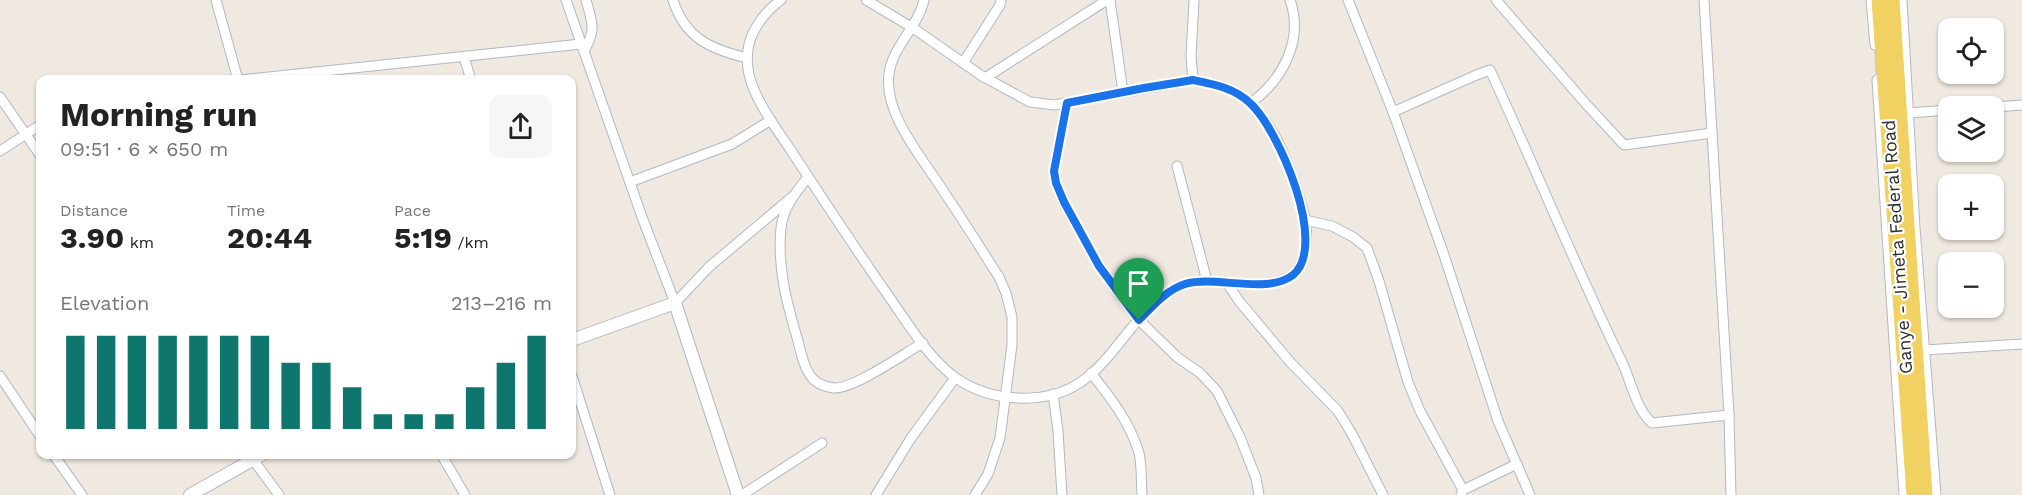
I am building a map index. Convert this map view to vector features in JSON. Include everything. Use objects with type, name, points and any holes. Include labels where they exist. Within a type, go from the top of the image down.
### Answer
[{"type":"main road","name":"Ganye - Jimeta Federal Road","points":[[1879,0],[1914,495]]},
{"type":"main road","name":"Ganye - Jimeta Federal Road","points":[[1892,0],[1925,495]]},
{"type":"street","points":[[216,0],[238,75]]},
{"type":"street","points":[[566,0],[675,303],[740,495],[822,443]]},
{"type":"street","points":[[288,75],[464,57],[583,48],[592,36],[593,25],[586,0]]},
{"type":"street","points":[[673,0],[677,15],[685,28],[700,40],[719,51],[747,58]]},
{"type":"street","points":[[781,0],[766,4],[747,45],[751,84],[771,120],[871,270],[939,364],[955,378],[978,390],[1006,397],[1053,394],[1081,382],[1162,297],[1183,284],[1207,281],[1258,284],[1279,281],[1294,274],[1303,257],[1305,220],[1277,138],[1266,120],[1251,103],[1235,92],[1214,84],[1193,80],[1054,105],[1030,102],[985,78],[913,27],[866,0]]},
{"type":"street","points":[[924,0],[921,13],[892,61],[888,82],[891,103],[911,141],[999,277],[1012,317],[1012,345],[1000,438],[995,459],[975,495]]},
{"type":"street","points":[[963,63],[1001,0]]},
{"type":"street","points":[[985,78],[1108,0],[1123,92]]},
{"type":"street","points":[[1193,80],[1191,56],[1194,0]]},
{"type":"street","points":[[1251,103],[1266,92],[1283,70],[1295,31],[1295,15],[1290,0]]},
{"type":"street","points":[[1348,0],[1394,112],[1498,421],[1530,495]]},
{"type":"street","points":[[1496,0],[1624,145],[1712,133]]},
{"type":"street","points":[[1704,0],[1729,415],[1731,495]]},
{"type":"street","points":[[1871,0],[1904,495]]},
{"type":"street","points":[[1902,0],[1915,228],[1936,495]]},
{"type":"street","points":[[464,57],[469,75]]},
{"type":"street","points":[[1394,112],[1490,70],[1536,168],[1594,306],[1629,377],[1645,417],[1652,423],[1729,415]]},
{"type":"street","points":[[0,97],[36,149]]},
{"type":"street","points":[[1067,103],[1054,171],[1064,202],[1099,266],[1139,320],[1177,357],[1200,373],[1217,391],[1240,437],[1256,478],[1259,495]]},
{"type":"street","points":[[2004,106],[2022,105]]},
{"type":"street","points":[[1909,113],[1938,111]]},
{"type":"street","points":[[630,182],[732,144],[771,120]]},
{"type":"street","points":[[0,151],[36,128]]},
{"type":"street","points":[[1178,166],[1207,281]]},
{"type":"street","points":[[576,339],[675,303],[709,267],[792,197],[808,177]]},
{"type":"street","points":[[792,197],[781,226],[780,260],[785,298],[805,365],[813,379],[824,386],[835,388],[851,384],[923,343]]},
{"type":"street","points":[[1305,220],[1332,226],[1353,237],[1367,248],[1379,281],[1408,382],[1420,411],[1462,493],[1516,464]]},
{"type":"street","points":[[1227,283],[1291,363],[1338,411],[1383,495]]},
{"type":"street","points":[[1926,350],[2022,344]]},
{"type":"street","points":[[1091,372],[1129,427],[1139,455],[1142,495]]},
{"type":"street","points":[[0,376],[36,430]]},
{"type":"street","points":[[876,495],[911,438],[955,378]]},
{"type":"street","points":[[576,389],[610,495]]},
{"type":"street","points":[[1053,394],[1059,431],[1062,495]]},
{"type":"street","points":[[57,459],[82,495]]},
{"type":"street","points":[[190,495],[250,459]]},
{"type":"street","points":[[257,459],[279,495]]},
{"type":"street","points":[[444,459],[465,495]]},
{"type":"route","points":[[1193,80],[1214,84],[1235,92],[1251,103],[1266,120],[1277,138],[1305,220],[1303,257],[1294,274],[1279,281],[1258,284],[1198,281],[1183,284],[1162,297],[1139,320],[1099,266],[1056,183],[1054,171],[1067,103],[1172,82],[1193,80]]}]
